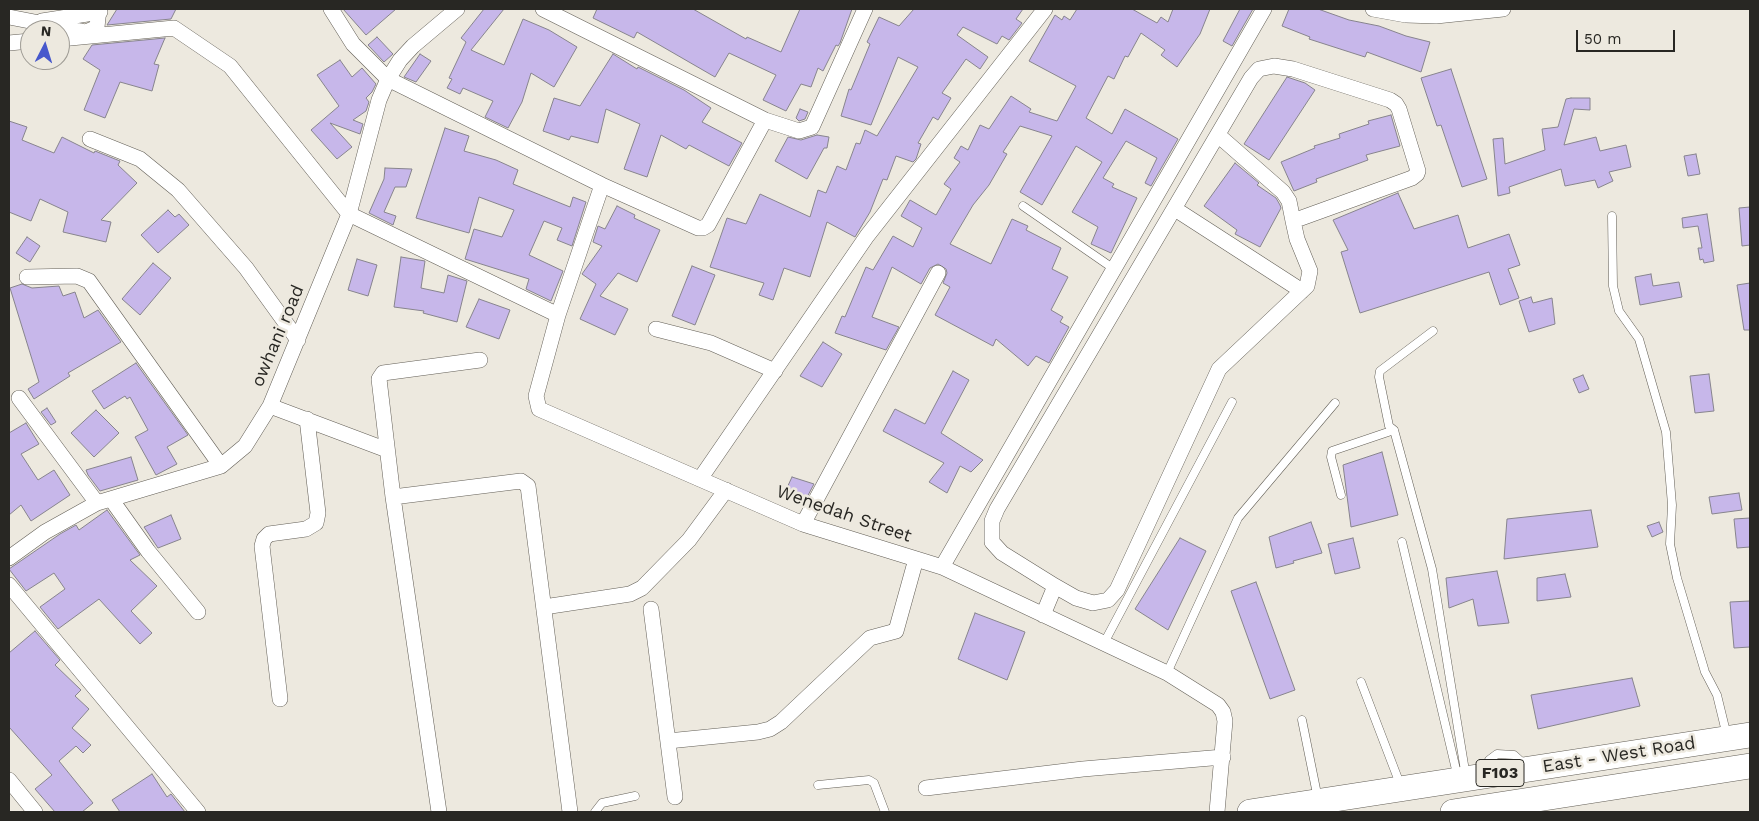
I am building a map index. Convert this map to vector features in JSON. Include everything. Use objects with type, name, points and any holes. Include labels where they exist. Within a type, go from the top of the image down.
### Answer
[{"type":"main road","name":"East - West Road","points":[[1250,812],[1646,752],[1739,736]]},
{"type":"main road","points":[[1646,752],[1651,782]]},
{"type":"main road","name":"East - West Road","points":[[1453,812],[1750,766]]},
{"type":"street","points":[[331,9],[353,44],[388,79],[602,185],[698,228],[704,228],[708,225],[764,120]]},
{"type":"street","name":"owhani road","points":[[9,558],[45,532],[104,501],[221,466],[245,446],[270,406],[349,214],[378,100],[388,79],[400,60],[413,46],[457,9]]},
{"type":"street","points":[[543,9],[764,120],[799,131],[812,127],[865,9]]},
{"type":"street","points":[[700,479],[867,236],[1045,9]]},
{"type":"street","points":[[942,567],[1264,9]]},
{"type":"street","points":[[1373,9],[1406,16],[1428,16],[1503,9]]},
{"type":"street","points":[[9,17],[86,32],[97,27],[99,11],[9,26]]},
{"type":"street","points":[[70,38],[174,28],[198,42],[230,66],[349,214],[558,315]]},
{"type":"street","points":[[1218,135],[1283,192],[1289,201],[1293,221],[1297,239],[1310,271],[1310,278],[1302,291],[1219,369],[1117,590],[1108,600],[1093,603],[1076,598],[1002,553],[992,542],[992,521],[1002,501],[1175,209],[1218,135],[1255,73],[1259,69],[1274,66],[1294,69],[1390,100],[1396,104],[1418,171],[1415,177],[1293,221]]},
{"type":"street","points":[[90,139],[140,159],[178,190],[246,268],[298,340]]},
{"type":"street","name":"Wenedah Street","points":[[602,185],[558,315],[536,396],[539,409],[803,524],[942,567],[1167,673],[1218,705],[1223,712],[1225,721],[1223,757],[1217,812]]},
{"type":"street","points":[[1175,209],[1302,291]]},
{"type":"street","points":[[803,524],[938,272]]},
{"type":"street","points":[[27,276],[77,276],[89,281],[221,466]]},
{"type":"street","points":[[656,329],[711,343],[775,371]]},
{"type":"street","points":[[439,812],[393,498],[379,379],[383,373],[480,360]]},
{"type":"street","points":[[19,398],[198,612]]},
{"type":"street","points":[[270,406],[387,450]]},
{"type":"street","points":[[280,699],[262,546],[264,538],[269,534],[306,529],[316,524],[318,513],[306,419]]},
{"type":"street","points":[[393,498],[522,480],[526,482],[570,812]]},
{"type":"street","points":[[544,607],[630,594],[642,588],[690,540],[726,490]]},
{"type":"street","points":[[668,741],[758,732],[770,729],[780,722],[870,638],[896,631],[916,559]]},
{"type":"street","points":[[9,584],[198,812]]},
{"type":"street","points":[[1043,615],[1055,586]]},
{"type":"street","points":[[651,609],[675,797]]},
{"type":"street","points":[[926,788],[1083,769],[1223,757]]},
{"type":"street","points":[[9,780],[35,812]]},
{"type":"lane","points":[[1022,206],[1114,269]]},
{"type":"lane","points":[[1612,216],[1613,286],[1618,311],[1639,339],[1666,432],[1672,505],[1670,544],[1677,578],[1705,672],[1739,736]]},
{"type":"lane","points":[[1433,331],[1380,371],[1379,377],[1389,426],[1394,430],[1432,569],[1469,778]]},
{"type":"lane","points":[[1104,643],[1232,402]]},
{"type":"lane","points":[[1167,673],[1238,518],[1335,403]]},
{"type":"lane","points":[[1341,495],[1331,457],[1332,452],[1394,430]]},
{"type":"lane","points":[[1402,542],[1469,778]]},
{"type":"lane","points":[[1361,682],[1402,788]]},
{"type":"lane","points":[[1302,720],[1319,801]]},
{"type":"lane","points":[[818,785],[869,780],[874,783],[886,812]]},
{"type":"lane","points":[[595,812],[602,803],[635,796]]},
{"type":"building","points":[[117,9],[176,9],[171,19],[107,25]]},
{"type":"building","points":[[343,9],[396,9],[366,35]]},
{"type":"building","points":[[484,9],[504,9],[471,50],[504,65],[523,19],[549,30],[577,47],[554,87],[531,73],[522,102],[508,128],[485,117],[493,101],[463,88],[460,94],[447,88],[452,79],[449,78],[466,42],[461,38]]},
{"type":"building","points":[[597,9],[693,9],[746,39],[747,37],[781,52],[800,9],[852,9],[840,43],[838,46],[836,45],[823,71],[818,68],[811,87],[801,84],[786,111],[763,100],[776,75],[729,53],[715,77],[637,32],[634,38],[593,18]]},
{"type":"building","points":[[914,9],[1023,9],[1016,19],[1022,23],[1009,40],[1002,36],[997,44],[963,27],[957,35],[988,57],[980,69],[966,59],[942,93],[951,98],[938,120],[933,117],[918,143],[921,144],[916,159],[913,162],[896,156],[887,180],[883,179],[870,212],[855,237],[827,222],[810,277],[784,268],[773,300],[759,295],[764,283],[710,267],[727,218],[746,224],[760,194],[810,217],[818,190],[826,193],[837,166],[846,170],[856,143],[860,144],[865,130],[877,136],[918,67],[898,57],[871,125],[841,116],[849,89],[851,90],[870,44],[867,42],[879,17],[899,26]]},
{"type":"building","points":[[1077,9],[1132,9],[1157,23],[1161,17],[1168,22],[1173,9],[1210,9],[1200,34],[1177,67],[1161,55],[1165,50],[1141,33],[1128,57],[1125,56],[1114,79],[1108,76],[1086,118],[1112,134],[1125,109],[1178,139],[1151,186],[1145,183],[1157,158],[1126,141],[1103,178],[1114,184],[1112,187],[1137,198],[1111,253],[1091,244],[1098,227],[1072,212],[1102,162],[1076,146],[1042,205],[1020,192],[1052,136],[1020,126],[1003,152],[1007,154],[989,185],[973,205],[950,244],[991,264],[1012,219],[1028,226],[1026,230],[1061,248],[1052,269],[1068,277],[1051,310],[1063,317],[1060,322],[1069,327],[1049,363],[1036,356],[1028,366],[996,339],[993,346],[935,315],[950,287],[943,283],[947,273],[946,269],[938,264],[930,268],[921,284],[892,267],[872,317],[899,327],[886,350],[835,333],[842,316],[845,317],[866,267],[873,270],[893,236],[913,247],[922,228],[901,216],[910,200],[936,215],[951,189],[944,184],[960,162],[954,158],[961,146],[968,150],[980,125],[989,129],[1011,96],[1031,109],[1029,112],[1057,121],[1076,86],[1029,61],[1055,15],[1062,20],[1064,16],[1070,20]]},
{"type":"building","points":[[1240,9],[1253,9],[1232,46],[1223,41]]},
{"type":"building","points":[[1289,9],[1318,9],[1349,20],[1379,26],[1430,42],[1421,72],[1367,52],[1365,57],[1309,39],[1310,37],[1282,26]]},
{"type":"building","points":[[377,37],[393,54],[384,62],[368,45]]},
{"type":"building","points":[[165,38],[154,64],[159,65],[152,91],[120,82],[105,118],[84,110],[100,70],[83,59],[92,45]]},
{"type":"building","points":[[420,54],[431,61],[416,82],[404,77]]},
{"type":"building","points":[[613,54],[637,69],[638,67],[684,90],[711,108],[702,122],[742,143],[729,166],[689,145],[686,149],[661,135],[647,177],[624,169],[640,124],[606,109],[598,143],[571,136],[569,140],[543,131],[554,98],[580,106]]},
{"type":"building","points":[[340,60],[352,77],[362,68],[376,84],[366,98],[369,102],[366,111],[353,120],[363,124],[360,134],[330,123],[352,147],[337,159],[311,130],[339,106],[317,75]]},
{"type":"building","points":[[1451,69],[1487,179],[1462,187],[1441,125],[1437,126],[1421,78]]},
{"type":"building","points":[[1287,77],[1305,83],[1315,90],[1269,160],[1244,144]]},
{"type":"building","points":[[1590,98],[1590,110],[1574,109],[1564,145],[1596,137],[1600,151],[1626,145],[1631,167],[1609,172],[1613,181],[1598,188],[1595,180],[1565,186],[1561,169],[1509,187],[1510,193],[1498,196],[1493,139],[1503,138],[1505,164],[1545,150],[1542,129],[1558,127],[1566,99]]},
{"type":"building","points":[[800,109],[808,112],[805,119],[799,121],[796,118]]},
{"type":"building","points":[[1391,115],[1400,146],[1366,155],[1368,160],[1316,179],[1317,182],[1294,191],[1281,162],[1315,148],[1314,146],[1340,138],[1339,134],[1369,124],[1368,121]]},
{"type":"building","points":[[9,121],[27,127],[22,140],[54,153],[62,137],[94,153],[95,151],[120,161],[118,165],[137,183],[101,220],[111,222],[106,242],[63,232],[68,212],[40,199],[31,221],[9,212]]},
{"type":"building","points":[[445,128],[469,136],[464,151],[496,160],[518,170],[513,184],[570,207],[573,197],[586,202],[572,246],[557,240],[562,228],[544,221],[529,255],[563,271],[551,301],[526,289],[529,279],[465,259],[474,229],[502,237],[514,210],[479,197],[469,233],[416,218]]},
{"type":"building","points":[[817,135],[829,137],[827,148],[824,148],[807,179],[775,161],[788,137],[801,140]]},
{"type":"building","points":[[1696,154],[1700,174],[1688,176],[1684,156]]},
{"type":"building","points":[[1235,163],[1259,183],[1257,185],[1276,198],[1281,208],[1260,247],[1235,234],[1237,230],[1204,206]]},
{"type":"building","points":[[385,168],[412,169],[406,187],[395,187],[384,212],[396,216],[393,225],[369,213],[384,179]]},
{"type":"building","points":[[1398,193],[1414,229],[1458,215],[1468,248],[1509,234],[1520,265],[1508,269],[1519,298],[1500,305],[1489,272],[1360,313],[1341,252],[1348,250],[1333,220]]},
{"type":"building","points":[[617,206],[635,215],[634,218],[660,230],[637,282],[618,273],[600,296],[628,309],[615,335],[580,319],[596,284],[582,274],[602,246],[593,242],[598,226],[605,229]]},
{"type":"building","points":[[1750,207],[1750,245],[1742,246],[1739,208]]},
{"type":"building","points":[[168,210],[175,217],[179,214],[189,225],[158,253],[141,235]]},
{"type":"building","points":[[1707,214],[1714,261],[1704,263],[1703,259],[1700,260],[1698,248],[1702,248],[1698,226],[1683,228],[1682,218]]},
{"type":"building","points":[[27,237],[40,246],[30,262],[16,253]]},
{"type":"building","points":[[401,257],[425,261],[421,288],[444,293],[448,275],[467,281],[457,322],[423,313],[424,311],[394,307]]},
{"type":"building","points":[[357,259],[377,265],[368,296],[348,290]]},
{"type":"building","points":[[153,263],[171,278],[140,315],[122,299]]},
{"type":"building","points":[[692,266],[715,275],[695,325],[672,316]]},
{"type":"building","points":[[1651,274],[1653,286],[1679,282],[1682,297],[1640,305],[1635,277]]},
{"type":"building","points":[[1750,283],[1750,330],[1744,330],[1737,285]]},
{"type":"building","points":[[22,284],[32,288],[59,286],[63,296],[75,292],[84,318],[98,310],[121,342],[68,373],[70,376],[34,399],[28,389],[39,382],[10,288]]},
{"type":"building","points":[[1531,297],[1533,303],[1552,298],[1555,324],[1529,332],[1519,301]]},
{"type":"building","points":[[479,299],[510,310],[499,339],[466,327]]},
{"type":"building","points":[[823,342],[842,354],[822,387],[800,376]]},
{"type":"building","points":[[136,363],[188,435],[167,447],[177,464],[156,475],[135,437],[148,430],[130,397],[127,399],[125,396],[104,409],[92,391]]},
{"type":"building","points":[[953,371],[969,380],[941,433],[983,460],[971,472],[960,466],[947,493],[929,482],[944,463],[883,431],[895,409],[925,424]]},
{"type":"building","points":[[1709,374],[1714,411],[1695,413],[1690,376]]},
{"type":"building","points":[[1583,375],[1589,389],[1579,393],[1573,379]]},
{"type":"building","points":[[47,408],[56,422],[51,425],[41,412]]},
{"type":"building","points":[[96,410],[119,433],[94,457],[71,433]]},
{"type":"building","points":[[26,423],[39,444],[21,454],[38,480],[54,470],[70,495],[31,521],[21,505],[9,515],[9,433]]},
{"type":"building","points":[[1382,452],[1398,515],[1351,527],[1343,465]]},
{"type":"building","points":[[131,457],[138,480],[100,491],[86,470]]},
{"type":"building","points":[[792,477],[814,484],[805,501],[786,490]]},
{"type":"building","points":[[1739,493],[1742,510],[1712,514],[1709,497]]},
{"type":"building","points":[[107,510],[140,555],[130,560],[157,586],[131,611],[152,633],[140,644],[99,599],[58,629],[40,607],[65,589],[54,573],[26,591],[9,569],[60,534],[76,525],[79,530]]},
{"type":"building","points":[[1591,510],[1598,547],[1504,559],[1507,519]]},
{"type":"building","points":[[171,515],[181,539],[158,548],[144,527]]},
{"type":"building","points":[[1750,518],[1750,547],[1737,548],[1734,519]]},
{"type":"building","points":[[1311,522],[1322,553],[1276,568],[1269,537]]},
{"type":"building","points":[[1659,522],[1663,532],[1652,537],[1647,526]]},
{"type":"building","points":[[1180,538],[1206,551],[1168,630],[1135,609]]},
{"type":"building","points":[[1353,538],[1360,568],[1335,574],[1328,544]]},
{"type":"building","points":[[1497,571],[1509,623],[1478,626],[1473,599],[1449,608],[1446,578]]},
{"type":"building","points":[[1565,574],[1571,597],[1537,601],[1537,578]]},
{"type":"building","points":[[1256,582],[1295,690],[1270,699],[1231,591]]},
{"type":"building","points":[[1750,601],[1750,647],[1734,648],[1730,602]]},
{"type":"building","points":[[975,613],[1025,632],[1007,680],[958,659]]},
{"type":"building","points":[[35,631],[60,660],[55,665],[81,690],[75,696],[89,709],[72,728],[91,745],[83,753],[76,746],[59,761],[93,803],[82,812],[55,812],[35,789],[52,775],[9,727],[9,653]]},
{"type":"building","points":[[1632,678],[1640,706],[1538,729],[1531,695]]},
{"type":"building","points":[[152,774],[167,797],[171,794],[185,812],[120,812],[112,800]]}]
